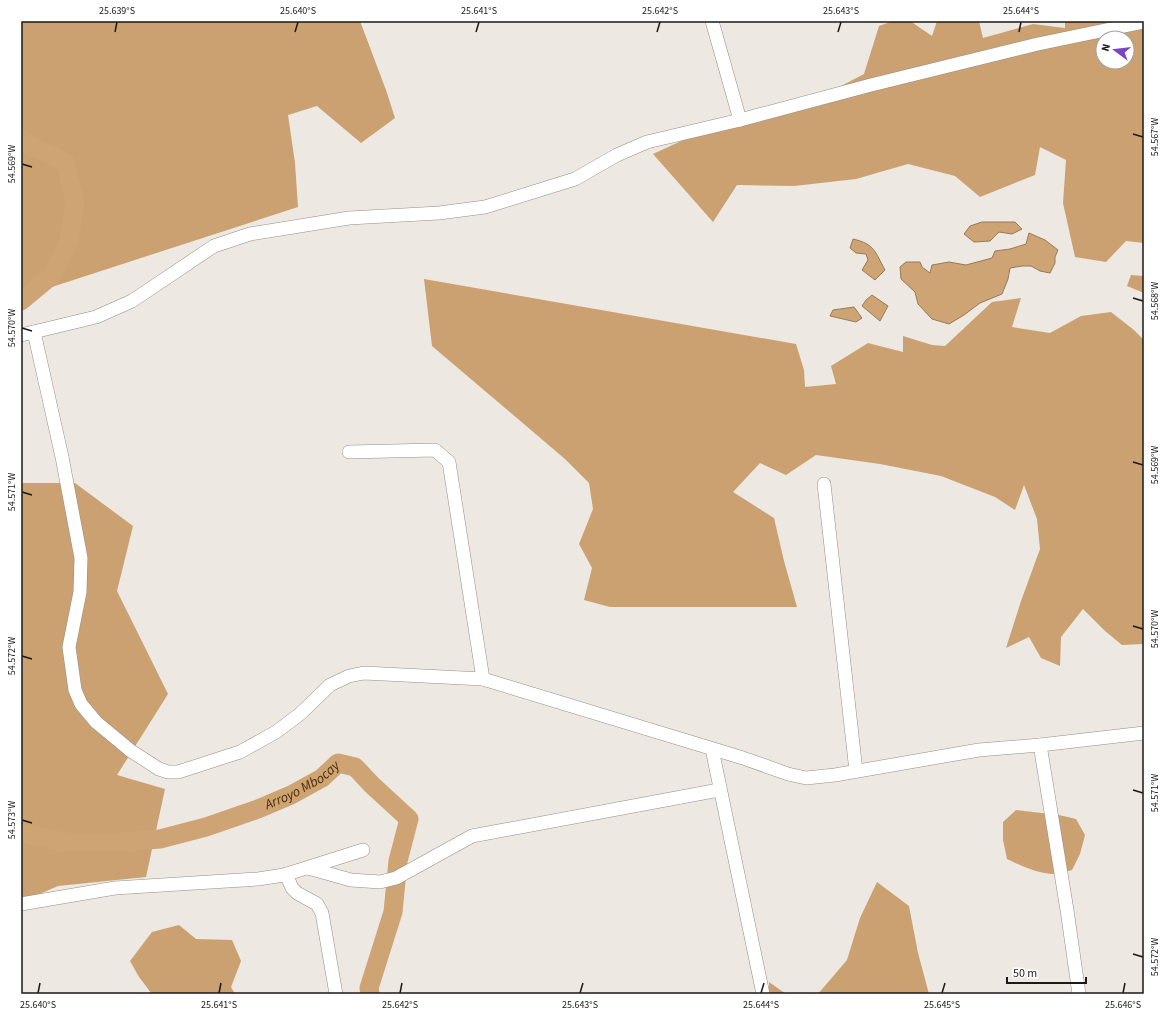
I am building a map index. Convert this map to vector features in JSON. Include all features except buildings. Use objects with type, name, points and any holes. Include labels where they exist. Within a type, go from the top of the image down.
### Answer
[{"type":"street","points":[[712,21],[740,120]]},
{"type":"street","points":[[21,335],[96,317],[132,301],[214,246],[250,234],[349,218],[439,213],[486,206],[575,179],[617,155],[647,142],[740,120],[878,83],[1115,24],[1144,22]]},
{"type":"street","points":[[34,332],[62,457],[81,558],[80,592],[69,647],[75,690],[81,704],[96,722],[132,751],[159,769],[168,772],[178,772],[240,752],[270,735],[300,714],[330,685],[349,676],[364,673],[483,679],[743,758],[788,774],[806,778],[979,750],[1040,746],[1144,733]]},
{"type":"street","points":[[349,452],[435,450],[449,462],[483,679]]},
{"type":"street","points":[[824,484],[856,771]]},
{"type":"street","points":[[1040,746],[1079,994]]},
{"type":"street","points":[[712,749],[719,790],[763,994]]},
{"type":"street","points":[[308,868],[351,880],[380,882],[396,878],[472,836],[719,790]]},
{"type":"street","points":[[21,904],[115,888],[258,879],[308,868],[363,850]]},
{"type":"street","points":[[286,874],[292,888],[297,893],[317,904],[322,912],[336,994]]},
{"type":"shaded area","points":[[21,21],[360,21],[395,118],[361,143],[317,106],[288,115],[295,163],[298,207],[21,297]]},
{"type":"shaded area","points":[[893,21],[910,21],[932,36],[937,21],[979,21],[983,38],[1033,24],[1065,28],[1065,21],[1144,21],[1144,243],[1126,241],[1106,262],[1075,257],[1063,203],[1066,160],[1040,147],[1035,175],[980,197],[955,176],[908,164],[856,179],[794,186],[737,185],[713,222],[653,154],[716,125],[826,94],[864,74],[879,26]]},
{"type":"shaded area","points":[[982,222],[1015,222],[1022,229],[1012,234],[999,232],[990,241],[974,242],[964,234],[970,226]]},
{"type":"shaded area","points":[[1029,233],[1045,240],[1058,250],[1055,257],[1055,263],[1050,273],[1040,271],[1031,266],[1010,268],[1008,279],[1002,294],[980,303],[949,324],[932,319],[918,304],[915,292],[901,279],[900,267],[906,262],[920,262],[922,267],[930,273],[932,265],[949,262],[966,265],[992,258],[995,251],[1010,249],[1026,244]]},
{"type":"shaded area","points":[[853,239],[866,243],[874,250],[879,258],[885,270],[875,280],[862,270],[868,260],[866,254],[856,253],[850,248]]},
{"type":"shaded area","points":[[1131,275],[1144,276],[1144,293],[1127,286]]},
{"type":"shaded area","points":[[424,279],[796,344],[804,370],[805,387],[836,384],[831,366],[868,343],[903,352],[903,336],[932,345],[945,346],[992,302],[1021,298],[1012,327],[1050,333],[1081,316],[1111,312],[1144,340],[1144,644],[1122,645],[1105,631],[1083,609],[1061,637],[1060,666],[1041,658],[1029,637],[1006,648],[1040,549],[1037,519],[1024,485],[1015,510],[995,497],[941,476],[880,464],[816,455],[786,475],[760,463],[733,492],[774,518],[797,607],[610,607],[584,600],[592,568],[579,544],[593,509],[589,483],[565,459],[432,346]]},
{"type":"shaded area","points":[[872,295],[888,306],[880,321],[862,306]]},
{"type":"shaded area","points":[[854,307],[862,318],[856,322],[830,316],[833,310]]},
{"type":"shaded area","points":[[21,483],[75,483],[133,526],[117,591],[168,694],[117,775],[165,789],[146,877],[58,886],[21,902]]},
{"type":"shaded area","points":[[1016,810],[1059,815],[1076,819],[1085,835],[1080,854],[1072,870],[1058,874],[1038,872],[1007,859],[1003,840],[1003,822]]},
{"type":"shaded area","points":[[877,882],[909,906],[918,953],[929,994],[818,994],[847,960],[860,918]]},
{"type":"shaded area","points":[[179,925],[196,939],[232,940],[241,961],[231,987],[235,994],[152,994],[139,977],[130,961],[152,932]]},
{"type":"shaded area","points":[[769,982],[786,994],[769,994]]},
{"type":"waterway","name":"Arroyo Mbocay","points":[[21,140],[65,162],[75,202],[69,241],[51,276],[21,301]]},
{"type":"waterway","name":"Arroyo Mbocay","points":[[21,833],[65,842],[121,842],[160,839],[206,827],[258,809],[291,795],[322,778],[338,763],[355,767],[409,819],[398,861],[393,912],[369,988],[370,994]]}]
